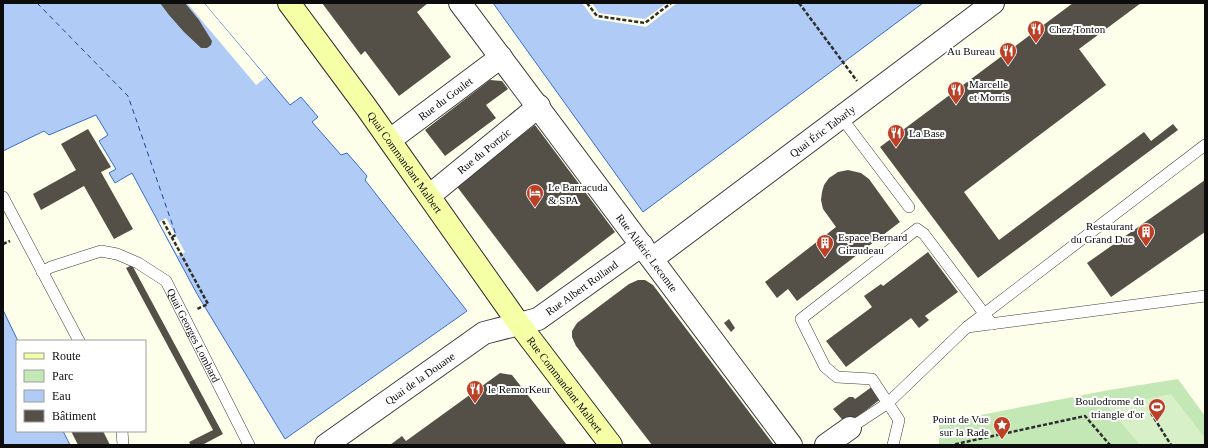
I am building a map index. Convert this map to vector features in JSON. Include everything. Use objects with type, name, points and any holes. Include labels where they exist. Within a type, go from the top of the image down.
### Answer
[{"type":"street","name":"Quai Commandant Malbert","points":[[289,3],[390,140],[519,324]]},
{"type":"street","name":"Rue Aldéric Lecomte","points":[[460,3],[539,106],[791,445]]},
{"type":"street","name":"Quai Éric Tabarly","points":[[647,252],[841,117],[993,3]]},
{"type":"street","name":"Rue du Goulet","points":[[390,140],[501,57]]},
{"type":"street","name":"Rue du Portzic","points":[[429,196],[539,106]]},
{"type":"street","name":"Rue Albert Rolland","points":[[519,324],[538,319],[647,252]]},
{"type":"street","name":"Quai de la Douane","points":[[326,445],[484,333],[519,324]]},
{"type":"street","name":"Rue Commandant Malbert","points":[[519,324],[611,445]]},
{"type":"street","points":[[826,445],[850,428]]},
{"type":"lane","points":[[841,117],[909,207]]},
{"type":"lane","points":[[850,428],[888,403],[967,327],[1205,146]]},
{"type":"lane","points":[[3,197],[78,340]]},
{"type":"lane","points":[[893,445],[900,420],[872,379],[837,377],[825,367],[801,319],[917,228],[924,234],[992,324]]},
{"type":"lane","name":"Quai Georges Lombard","points":[[42,272],[51,267],[102,252],[117,254],[138,263],[166,281],[249,445]]},
{"type":"lane","points":[[967,327],[1205,296]]},
{"type":"lane","points":[[122,432],[123,445]]},
{"type":"path","points":[[587,3],[597,16],[645,23],[671,3]]},
{"type":"path","points":[[799,3],[858,82]]},
{"type":"path","points":[[163,221],[208,304]]},
{"type":"path","points":[[172,237],[176,235]]},
{"type":"path","points":[[1151,413],[1171,445]]},
{"type":"path","points":[[956,445],[1086,416],[1110,445]]},
{"type":"green space","points":[[1178,379],[1205,416],[1205,445],[939,445],[939,423],[1109,390]]},
{"type":"green space","name":"Boulodrome du triangle d'or","points":[[1171,394],[1205,438],[1205,445],[1140,445],[1108,407]]},
{"type":"water","points":[[3,3],[204,3],[290,105],[301,97],[318,117],[312,122],[341,155],[347,153],[367,176],[365,180],[467,311],[285,439],[197,294],[132,173],[115,183],[109,173],[116,169],[99,141],[108,135],[96,115],[49,135],[44,131],[3,151]]},
{"type":"water","points":[[493,3],[923,3],[643,212]]},
{"type":"water","points":[[3,310],[18,340],[16,340],[16,432],[64,432],[70,445],[3,445]]},
{"type":"pier","points":[[187,3],[204,3],[266,77],[256,85]]},
{"type":"pier","points":[[582,3],[592,3],[599,13],[645,19],[667,3],[677,3],[646,27],[594,19]]},
{"type":"pier","points":[[166,218],[185,252],[178,256],[159,222]]},
{"type":"building","points":[[160,3],[185,3],[199,20],[212,41],[211,45],[207,48],[201,48],[184,32]]},
{"type":"building","points":[[322,3],[428,3],[417,12],[451,57],[399,96],[365,51],[361,55]]},
{"type":"building","points":[[1073,3],[1141,3],[1079,49],[1106,85],[964,192],[999,240],[1144,132],[1151,141],[1173,124],[1178,130],[978,278],[880,147]]},
{"type":"building","points":[[490,80],[502,81],[508,89],[486,105],[496,118],[445,156],[425,130]]},
{"type":"building","name":"Le Barracuda & SPA","points":[[535,125],[615,232],[537,292],[455,184]]},
{"type":"building","points":[[88,129],[111,167],[101,172],[133,229],[114,239],[84,186],[41,210],[33,194],[76,170],[61,144]]},
{"type":"building","name":"Espace Bernard Giraudeau","points":[[848,170],[861,173],[869,179],[900,222],[797,301],[788,289],[777,298],[765,282],[836,227],[823,209],[821,200],[822,192],[824,185],[829,178],[838,172]]},
{"type":"building","name":"Restaurant du Grand Duc","points":[[1205,180],[1205,232],[1111,297],[1087,263]]},
{"type":"building","points":[[928,252],[958,292],[925,316],[929,320],[919,328],[911,318],[846,367],[826,341],[872,307],[864,296],[881,284],[883,286]]},
{"type":"building","points":[[132,265],[223,434],[202,445],[191,445],[189,442],[213,430],[126,268]]},
{"type":"building","points":[[638,280],[645,280],[653,285],[774,445],[652,445],[576,346],[572,337],[572,331],[577,323],[629,284]]},
{"type":"building","points":[[729,319],[735,328],[731,332],[724,323]]},
{"type":"building","points":[[500,373],[512,375],[567,445],[390,445],[402,436],[406,441]]},
{"type":"building","points":[[873,386],[882,398],[847,425],[833,409],[849,397],[853,397],[855,399]]},
{"type":"building","points":[[72,432],[104,432],[110,445],[78,445]]},
{"type":"ferry route","points":[[37,3],[128,96],[176,235]]},
{"type":"place","name":"Chez Tonton","points":[[1036,44]]},
{"type":"place","name":"Au Bureau","points":[[1008,66]]},
{"type":"place","name":"Marcelle et Morris","points":[[956,105]]},
{"type":"place","name":"La Base","points":[[896,148]]},
{"type":"place","name":"Le Barracuda & SPA","points":[[535,208]]},
{"type":"place","name":"Restaurant du Grand Duc","points":[[1146,247]]},
{"type":"place","name":"Espace Bernard Giraudeau","points":[[825,258]]},
{"type":"place","name":"le RemorKeur","points":[[475,404]]},
{"type":"place","name":"Boulodrome du triangle d'or","points":[[1157,422]]},
{"type":"place","name":"Point de Vue sur la Rade","points":[[1002,440]]}]
